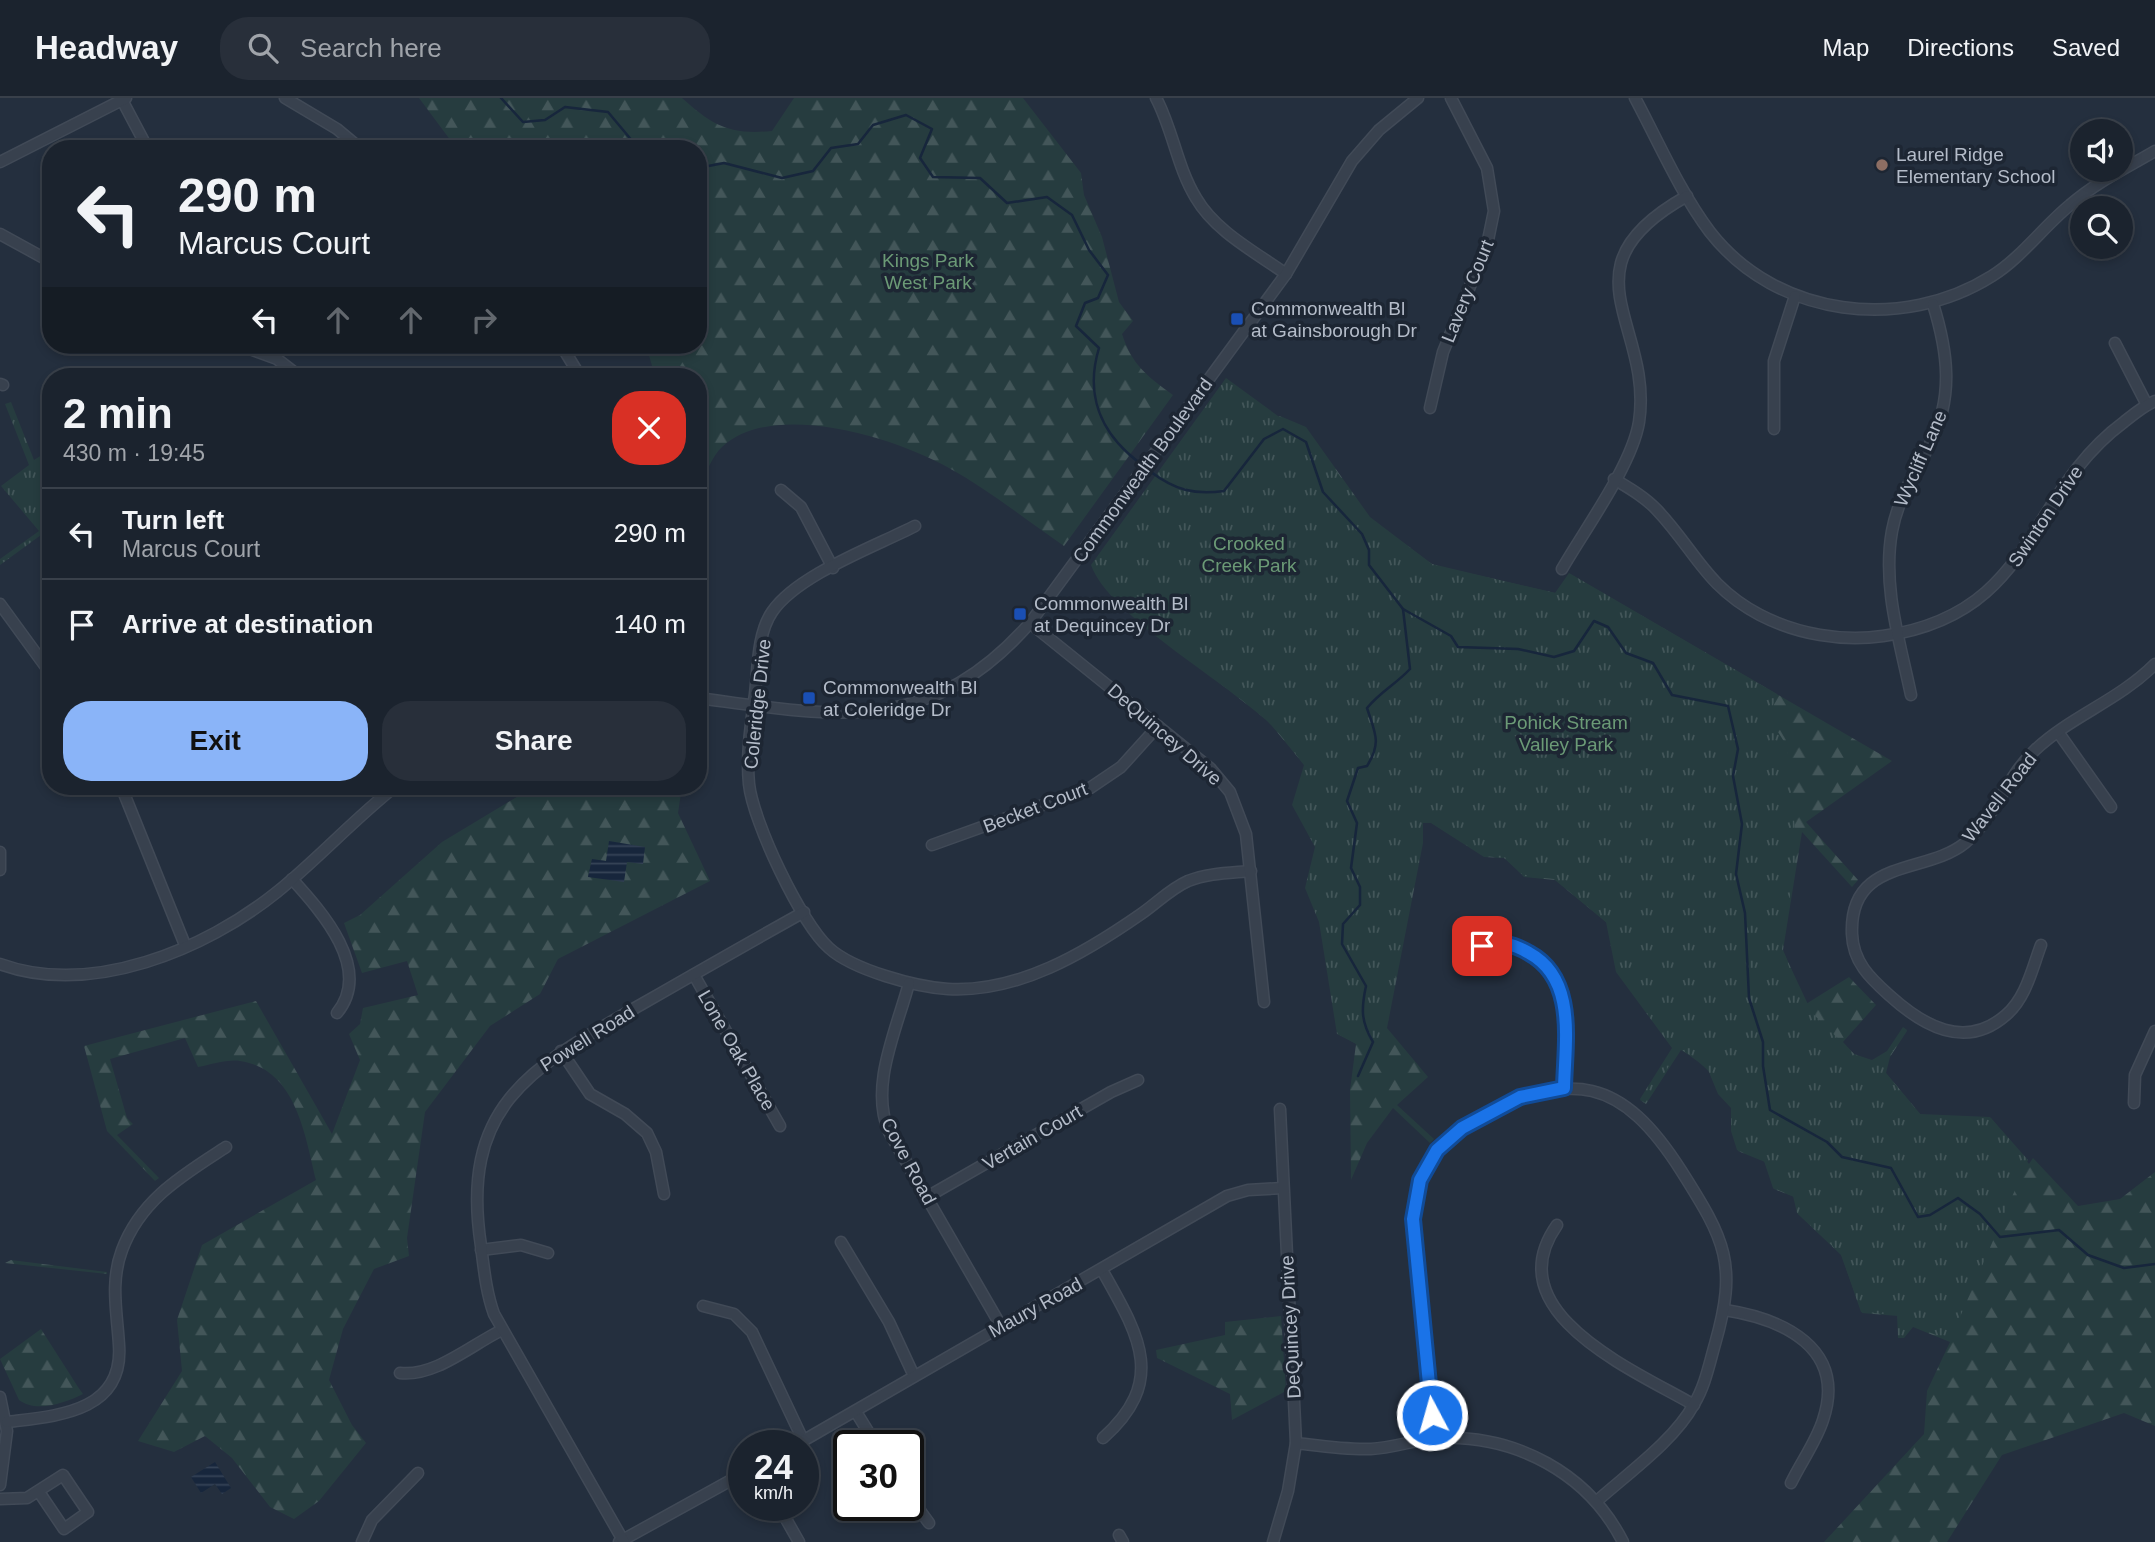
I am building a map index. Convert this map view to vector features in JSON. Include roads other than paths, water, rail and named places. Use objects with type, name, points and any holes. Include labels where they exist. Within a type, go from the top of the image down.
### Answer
[{"type":"street","points":[[285,98],[350,140]]},
{"type":"street","points":[[1156,98],[1189,186],[1200,205],[1221,226],[1286,274]]},
{"type":"street","name":"Commonwealth Boulevard","points":[[707,699],[842,715],[876,712],[910,705],[945,691],[979,671],[1030,622],[1286,274],[1352,161],[1379,130],[1418,98]]},
{"type":"street","name":"Lavery Court","points":[[1430,408],[1443,352],[1487,245],[1494,211],[1487,169],[1451,98]]},
{"type":"street","points":[[1635,98],[1687,196],[1712,233],[1733,256],[1762,278],[1795,296],[1862,310],[1894,310],[1933,303],[1993,275],[2085,192],[2155,151]]},
{"type":"street","points":[[43,140],[124,99],[144,140]]},
{"type":"street","points":[[0,162],[42,141]]},
{"type":"street","points":[[1562,569],[1614,479],[1635,436],[1640,407],[1638,380],[1620,300],[1621,266],[1630,244],[1645,224],[1687,196]]},
{"type":"street","points":[[0,234],[42,257]]},
{"type":"street","points":[[1774,429],[1774,362],[1795,296]]},
{"type":"street","name":"Wycliff Lane","points":[[1911,695],[1889,580],[1892,529],[1905,487],[1938,427],[1947,390],[1946,351],[1933,303]]},
{"type":"street","points":[[2115,343],[2151,403]]},
{"type":"street","points":[[263,354],[277,359],[289,368]]},
{"type":"street","name":"Swinton Drive","points":[[1614,479],[1651,503],[1714,582],[1757,613],[1790,628],[1826,636],[1847,638],[1898,634],[1952,615],[1995,585],[2023,552],[2089,454],[2110,432],[2151,403]]},
{"type":"street","points":[[781,490],[802,508],[833,568]]},
{"type":"street","name":"Coleridge Drive","points":[[915,526],[789,592],[769,616],[763,638],[748,764],[752,806],[767,845],[821,939],[837,954],[909,983],[967,990],[1019,981],[1050,967],[1122,927],[1186,882],[1217,874],[1251,871]]},
{"type":"street","points":[[0,604],[42,662]]},
{"type":"street","name":"DeQuincey Drive","points":[[1030,622],[1210,768],[1230,792],[1245,826],[1264,1002]]},
{"type":"street","name":"Wavell Road","points":[[2041,945],[2023,993],[2009,1013],[1984,1028],[1952,1032],[1935,1028],[1917,1019],[1868,976],[1854,948],[1853,922],[1861,898],[1882,875],[1903,866],[1939,857],[1965,842],[1983,823],[2021,765],[2058,732],[2121,694],[2155,664]]},
{"type":"street","name":"Becket Court","points":[[932,845],[1090,788],[1121,767],[1158,726]]},
{"type":"street","points":[[2058,732],[2111,807]]},
{"type":"street","points":[[125,795],[185,945]]},
{"type":"street","points":[[0,964],[37,973],[78,976],[132,966],[185,945],[237,919],[292,879],[386,795]]},
{"type":"street","points":[[0,852],[0,870]]},
{"type":"street","points":[[292,879],[327,919],[342,948],[350,989],[346,1002],[337,1013]]},
{"type":"street","name":"Powell Road","points":[[622,1541],[502,1330],[487,1293],[476,1190],[486,1142],[497,1118],[521,1084],[561,1051],[804,912]]},
{"type":"street","points":[[1482,946],[1497,942],[1516,946],[1536,957],[1556,979],[1565,1015],[1564,1088]]},
{"type":"street","name":"Lone Oak Place","points":[[694,975],[780,1126]]},
{"type":"street","name":"Cove Road","points":[[909,983],[881,1096],[887,1126],[1001,1326]]},
{"type":"street","points":[[2134,1103],[2135,1075],[2155,1031]]},
{"type":"street","points":[[561,1051],[590,1094],[625,1114],[646,1133],[656,1152],[664,1194]]},
{"type":"street","name":"Vertain Court","points":[[927,1196],[1111,1092],[1138,1080]]},
{"type":"street","points":[[1435,1438],[1413,1219],[1420,1180],[1437,1150],[1462,1128],[1520,1097],[1564,1088],[1601,1094],[1620,1102],[1642,1117],[1660,1137],[1719,1236],[1727,1269],[1725,1310],[1703,1387],[1694,1405],[1681,1423],[1597,1501]]},
{"type":"street","name":"DeQuincey Drive","points":[[1273,1542],[1288,1491],[1296,1443],[1280,1109]]},
{"type":"street","points":[[7,1422],[63,1416],[88,1406],[104,1392],[117,1368],[119,1351],[114,1304],[118,1262],[136,1220],[163,1190],[226,1147]]},
{"type":"street","name":"Maury Road","points":[[819,1432],[1227,1196],[1248,1190],[1283,1188]]},
{"type":"street","points":[[1557,1225],[1544,1249],[1542,1272],[1548,1294],[1564,1322],[1582,1339],[1694,1405]]},
{"type":"street","points":[[841,1242],[890,1322],[915,1376]]},
{"type":"street","points":[[481,1250],[522,1245],[548,1252]]},
{"type":"street","points":[[1102,1270],[1135,1330],[1142,1363],[1140,1385],[1132,1406],[1122,1421],[1103,1438]]},
{"type":"street","points":[[703,1306],[734,1314],[752,1332],[793,1430]]},
{"type":"street","points":[[1725,1310],[1767,1319],[1790,1329],[1812,1349],[1821,1364],[1827,1388],[1826,1411],[1791,1483]]},
{"type":"street","points":[[400,1373],[412,1374],[431,1368],[502,1330]]},
{"type":"street","points":[[0,1397],[7,1422],[0,1485]]},
{"type":"street","points":[[856,1412],[867,1430]]},
{"type":"street","points":[[1296,1443],[1371,1449],[1435,1438],[1480,1440],[1522,1451],[1559,1469],[1597,1501],[1623,1542]]},
{"type":"street","points":[[362,1542],[372,1520],[418,1473]]},
{"type":"street","points":[[0,1499],[27,1498],[63,1475],[88,1513],[64,1529],[39,1492]]},
{"type":"street","points":[[622,1541],[728,1482]]},
{"type":"street","points":[[924,1516],[929,1523]]},
{"type":"street","points":[[787,1521],[799,1542]]},
{"type":"water","points":[[609,841],[645,847],[643,864],[627,862],[624,882],[588,877],[592,859],[606,861]]},
{"type":"water","points":[[215,1462],[231,1488],[222,1494],[215,1484],[201,1493],[191,1477]]},
{"type":"waterway","points":[[501,98],[523,122],[545,120],[565,107],[608,112],[631,140]]},
{"type":"waterway","points":[[707,166],[724,163],[782,178],[813,171],[831,148],[858,144],[873,125],[906,115],[932,129],[920,158],[933,177],[980,178],[1007,203],[1047,197],[1072,215],[1089,250],[1108,275],[1098,298],[1085,303],[1076,326],[1099,348],[1095,365],[1095,396],[1105,425],[1113,438],[1137,461]]},
{"type":"waterway","points":[[1151,472],[1185,490],[1224,491],[1264,439],[1283,429],[1306,442],[1323,492],[1362,534],[1369,550],[1369,565],[1403,609],[1410,669],[1367,708],[1376,744],[1367,766],[1358,768],[1347,801],[1357,823],[1351,868],[1360,887],[1360,905],[1343,924],[1342,944],[1366,986],[1363,1015],[1373,1042],[1358,1076]]},
{"type":"waterway","points":[[1403,609],[1451,636],[1458,647],[1518,649],[1554,657],[1574,651],[1594,621],[1608,627],[1626,653],[1653,663],[1672,695],[1728,706],[1738,749],[1733,776],[1742,824],[1736,874],[1745,913],[1749,998],[1763,1042],[1763,1066],[1770,1110],[1827,1142],[1842,1157],[1891,1168],[1918,1217],[1930,1215],[1958,1198],[1980,1214],[2000,1237],[2059,1230],[2088,1255],[2124,1268],[2155,1264]]},
{"type":"place","name":"Laurel Ridge Elementary School","points":[[1882,165]]},
{"type":"place","name":"Commonwealth Bl at Gainsborough Dr","points":[[1237,319]]},
{"type":"place","name":"Commonwealth Bl at Dequincey Dr","points":[[1020,614]]},
{"type":"place","name":"Commonwealth Bl at Coleridge Dr","points":[[809,698]]},
{"type":"park label","name":"Kings Park West Park","points":[[928,271]]},
{"type":"park label","name":"Crooked Creek Park","points":[[1249,554]]},
{"type":"park label","name":"Pohick Stream Valley Park","points":[[1566,733]]}]
